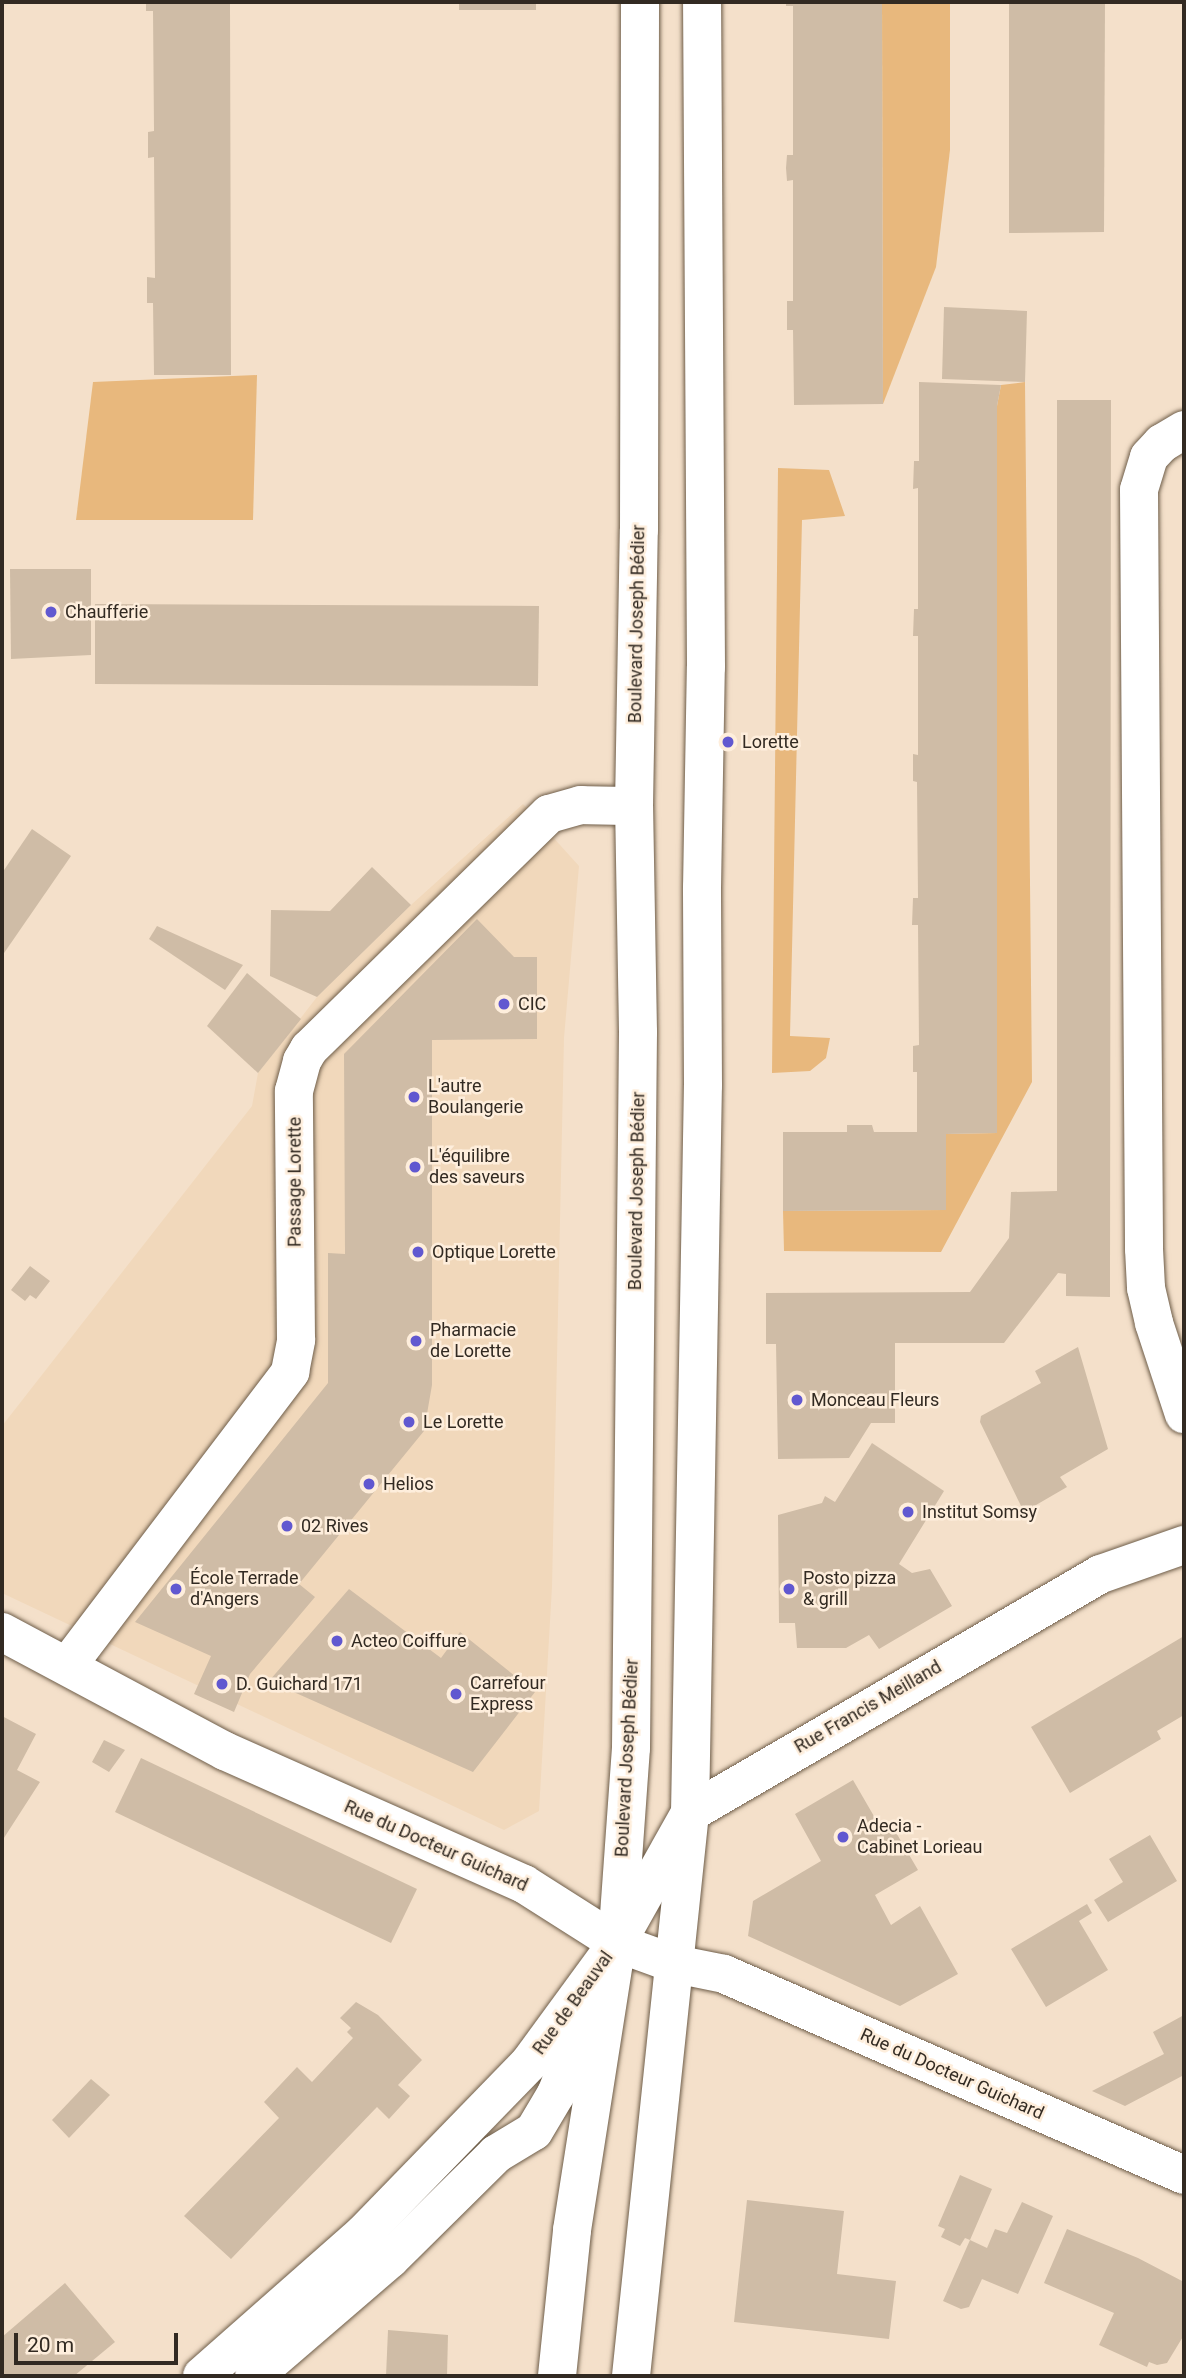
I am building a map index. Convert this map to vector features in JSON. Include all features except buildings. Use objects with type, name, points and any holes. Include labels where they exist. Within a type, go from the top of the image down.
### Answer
[{"type":"street","name":"Boulevard Joseph Bédier","points":[[556,2376],[572,2230],[617,1943],[631,1748],[638,1046],[634,806],[639,530],[640,2]]},
{"type":"street","points":[[631,2376],[691,1813],[703,1085],[702,888],[706,667],[702,2]]},
{"type":"street","points":[[1184,430],[1162,443],[1149,457],[1139,490],[1144,1249],[1146,1288],[1154,1323],[1184,1414]]},
{"type":"street","name":"Passage Lorette","points":[[68,1665],[290,1372],[296,1340],[294,1091],[299,1069],[309,1049],[549,814],[581,805],[634,806]]},
{"type":"street","name":"Rue Francis Meilland","points":[[617,1943],[691,1813],[743,1780],[1101,1574],[1184,1545]]},
{"type":"street","name":"Rue du Docteur Guichard","points":[[2,1632],[225,1751],[524,1884],[617,1943],[675,1964],[724,1974],[1184,2175]]},
{"type":"street","name":"Rue de Beauval","points":[[202,2376],[363,2234],[530,2062],[617,1943]]},
{"type":"street","name":"Rue de Beauval","points":[[254,2376],[390,2259],[496,2154],[534,2131],[556,2094],[617,1943]]},
{"type":"shaded area","points":[[882,2],[950,2],[950,150],[936,267],[883,404]]},
{"type":"shaded area","points":[[257,375],[253,520],[76,520],[93,382]]},
{"type":"shaded area","points":[[1025,382],[1032,1082],[941,1252],[784,1251],[783,1211],[945,1210],[946,1134],[997,1133],[997,406],[1001,385]]},
{"type":"shaded area","points":[[778,468],[829,470],[845,516],[802,520],[790,1036],[830,1038],[826,1058],[810,1071],[772,1073]]},
{"type":"shaded area","points":[[523,804],[579,866],[564,1038],[552,1587],[539,1811],[504,1830],[2,1593],[2,1426],[252,1106],[258,1073],[317,997],[411,905]]},
{"type":"place","name":"Chaufferie","points":[[51,612]]},
{"type":"place","name":"Lorette","points":[[728,742]]},
{"type":"place","name":"CIC","points":[[504,1004]]},
{"type":"place","name":"L'autre Boulangerie","points":[[414,1097]]},
{"type":"place","name":"L'équilibre des saveurs","points":[[415,1167]]},
{"type":"place","name":"Optique Lorette","points":[[418,1252]]},
{"type":"place","name":"Pharmacie de Lorette","points":[[416,1341]]},
{"type":"place","name":"Monceau Fleurs","points":[[797,1400]]},
{"type":"place","name":"Le Lorette","points":[[409,1422]]},
{"type":"place","name":"Helios","points":[[369,1484]]},
{"type":"place","name":"Institut Somsy","points":[[908,1512]]},
{"type":"place","name":"02 Rives","points":[[287,1526]]},
{"type":"place","name":"École Terrade d'Angers","points":[[176,1589]]},
{"type":"place","name":"Posto pizza & grill","points":[[789,1589]]},
{"type":"place","name":"Acteo Coiffure","points":[[337,1641]]},
{"type":"place","name":"D. Guichard 171","points":[[222,1684]]},
{"type":"place","name":"Carrefour Express","points":[[456,1694]]},
{"type":"place","name":"Adecia - Cabinet Lorieau","points":[[843,1837]]}]
